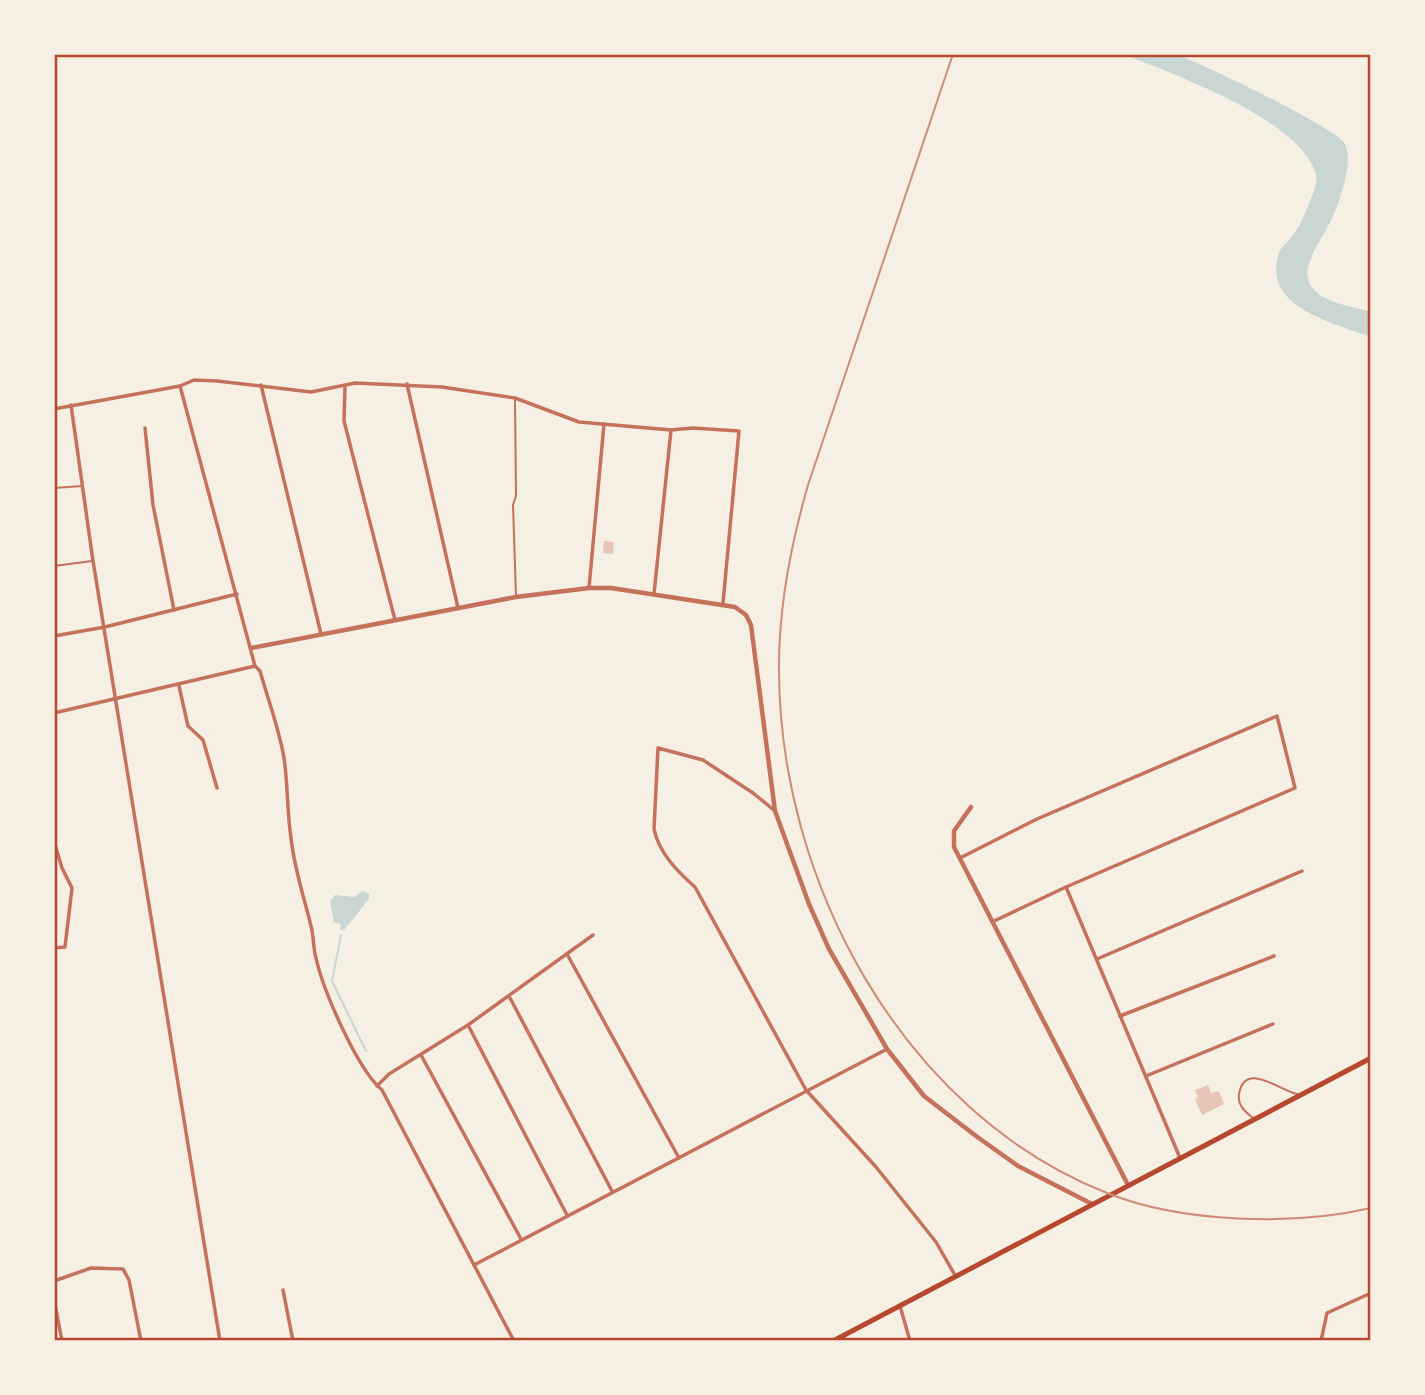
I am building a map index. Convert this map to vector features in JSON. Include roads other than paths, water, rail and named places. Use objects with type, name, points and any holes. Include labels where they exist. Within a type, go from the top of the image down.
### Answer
[{"type":"main road","points":[[833,1341],[1371,1058]]},
{"type":"street","points":[[54,409],[180,386],[194,380],[311,392],[355,383],[407,384],[515,398],[579,422],[671,430],[693,428],[739,431],[723,603]]},
{"type":"street","points":[[407,384],[458,608]]},
{"type":"street","points":[[261,385],[321,634]]},
{"type":"street","points":[[180,386],[255,666],[260,671],[280,739],[291,840],[302,898],[311,925],[315,955],[345,1030],[370,1080],[377,1086],[427,1173],[514,1341]]},
{"type":"street","points":[[345,386],[344,421],[395,620]]},
{"type":"street","points":[[71,405],[93,561],[220,1341]]},
{"type":"street","points":[[590,588],[604,424]]},
{"type":"street","points":[[145,428],[153,505],[174,610]]},
{"type":"street","points":[[654,594],[671,430]]},
{"type":"street","points":[[251,648],[516,597],[590,588],[611,588],[723,603],[735,607],[746,615],[751,625],[775,811],[809,904],[829,949],[887,1049],[924,1096],[976,1136],[1018,1166],[1092,1204]]},
{"type":"street","points":[[54,636],[105,627],[237,594]]},
{"type":"street","points":[[54,713],[179,686],[255,666]]},
{"type":"street","points":[[179,686],[188,726],[203,740],[217,789]]},
{"type":"street","points":[[960,858],[1038,819],[1277,716],[1295,788],[992,922]]},
{"type":"street","points":[[775,811],[703,761],[658,748],[654,829],[656,838],[674,869],[695,887],[806,1090],[885,1178],[936,1242],[956,1277]]},
{"type":"street","points":[[971,807],[954,831],[954,847],[1129,1185]]},
{"type":"street","points":[[54,841],[62,868],[72,888],[65,947],[54,948]]},
{"type":"street","points":[[1097,959],[1302,871]]},
{"type":"street","points":[[1066,887],[1180,1158]]},
{"type":"street","points":[[377,1086],[389,1074],[509,996],[593,934]]},
{"type":"street","points":[[567,954],[679,1158]]},
{"type":"street","points":[[1121,1016],[1273,956]]},
{"type":"street","points":[[509,996],[612,1191]]},
{"type":"street","points":[[468,1024],[567,1215]]},
{"type":"street","points":[[1146,1076],[1273,1024]]},
{"type":"street","points":[[474,1265],[887,1049]]},
{"type":"street","points":[[421,1055],[521,1240]]},
{"type":"street","points":[[54,1281],[92,1268],[123,1269],[129,1280],[141,1341]]},
{"type":"street","points":[[283,1290],[293,1341]]},
{"type":"street","points":[[1321,1341],[1327,1313],[1371,1293]]},
{"type":"street","points":[[54,1299],[62,1341]]},
{"type":"street","points":[[900,1305],[911,1341]]},
{"type":"lane","points":[[515,398],[516,496],[513,505],[516,597]]},
{"type":"lane","points":[[54,488],[83,486]]},
{"type":"lane","points":[[54,566],[93,561]]},
{"type":"lane","points":[[1255,1119],[1242,1108],[1239,1100],[1239,1092],[1252,1078],[1262,1078],[1287,1092],[1301,1095]]},
{"type":"waterway","points":[[341,935],[332,981],[366,1051]]},
{"type":"railway","points":[[953,54],[808,485],[791,552],[784,597],[779,666],[784,747],[801,827],[828,905],[866,979],[913,1047],[969,1107],[1034,1156],[1107,1193],[1169,1211],[1203,1216],[1273,1219],[1340,1214],[1371,1208]]}]
